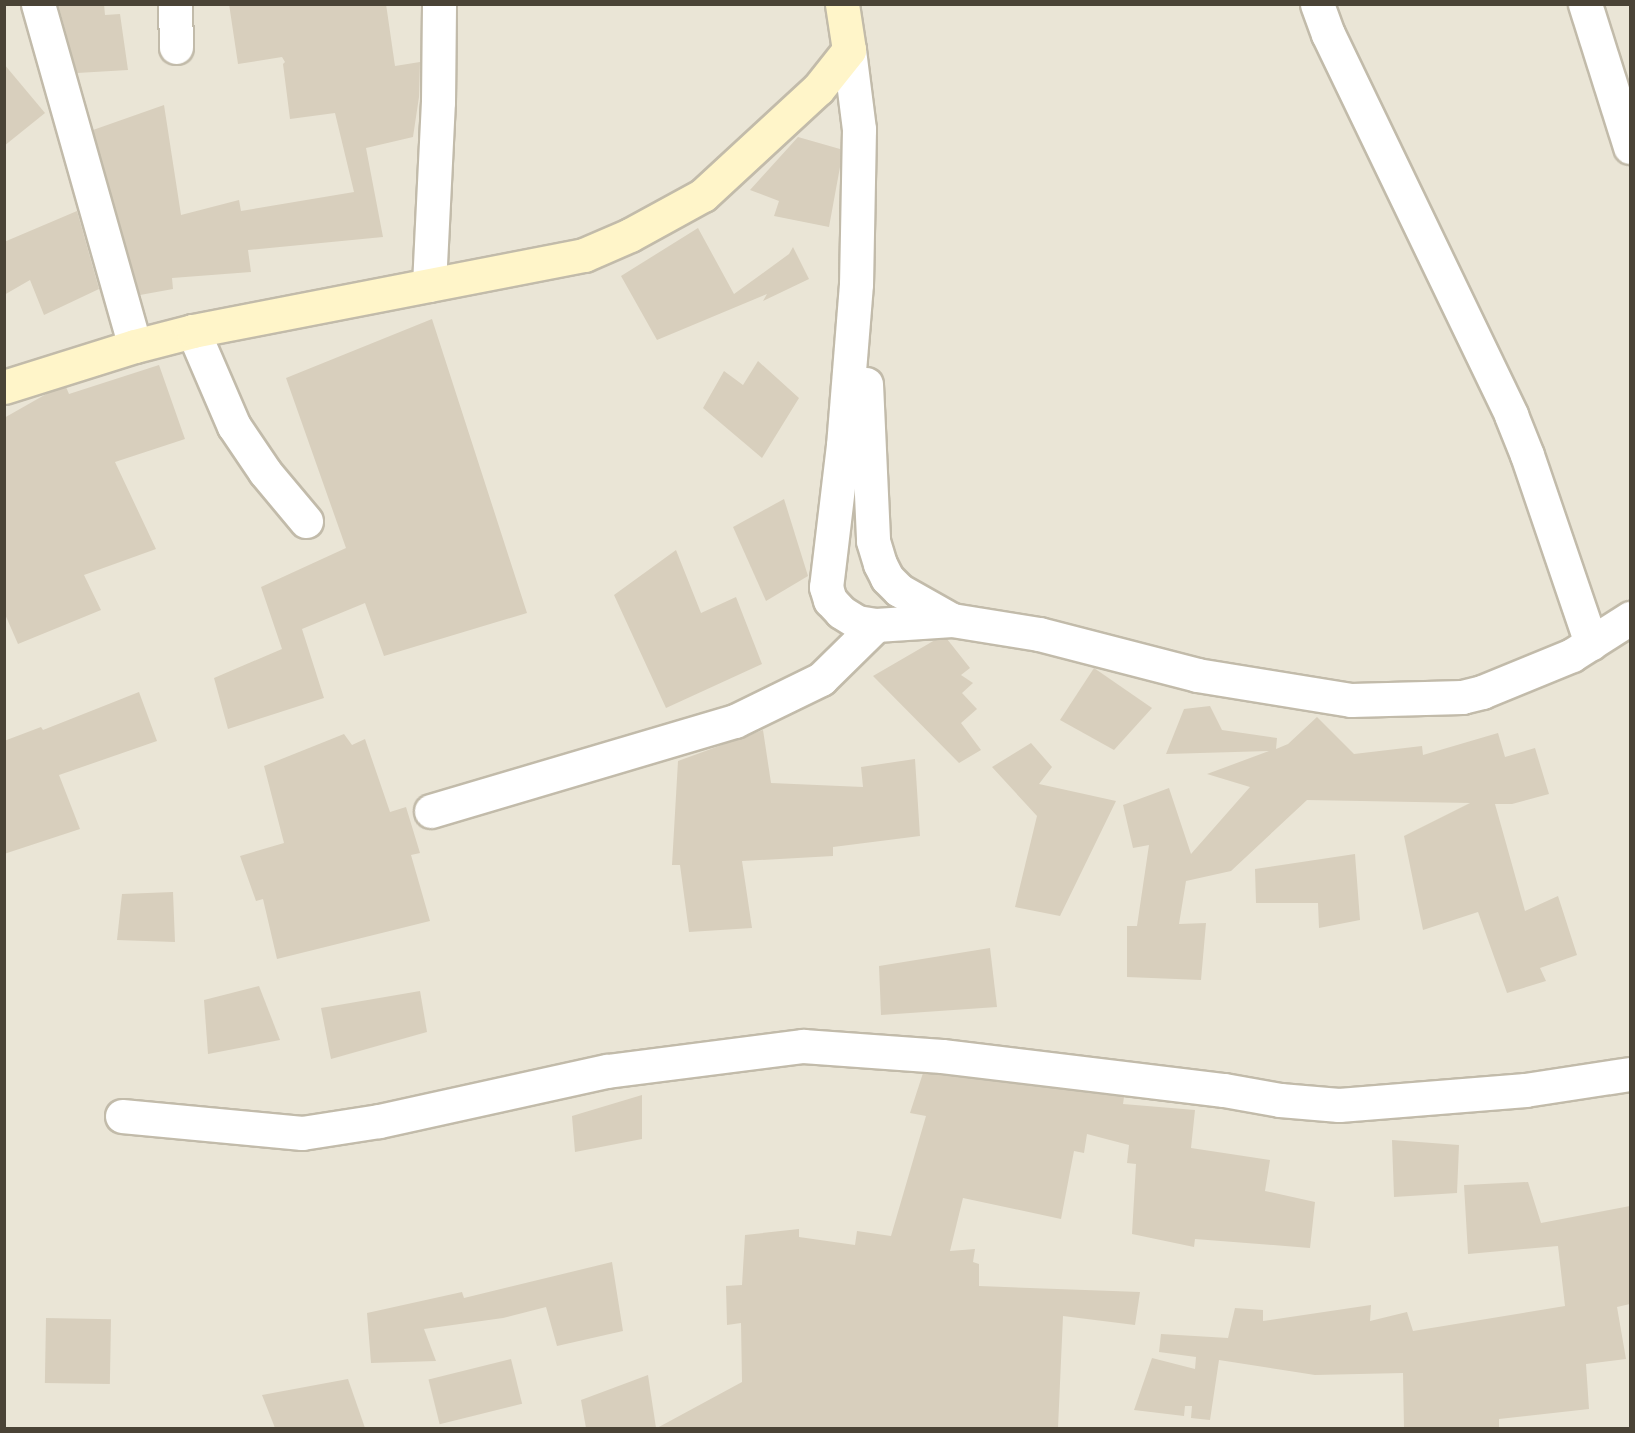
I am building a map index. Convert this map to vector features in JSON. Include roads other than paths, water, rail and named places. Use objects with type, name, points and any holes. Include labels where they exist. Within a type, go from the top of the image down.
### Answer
[{"type":"street","points":[[38,4],[135,346]]},
{"type":"street","points":[[176,4],[176,47]]},
{"type":"street","points":[[429,285],[438,102],[439,4]]},
{"type":"street","points":[[842,4],[859,129],[856,284],[843,445],[826,587],[830,600],[841,612],[857,622],[876,625],[951,620],[1072,641],[1197,675],[1351,700],[1462,697],[1546,667],[1591,643],[1630,618]]},
{"type":"street","points":[[1317,4],[1328,34],[1511,415],[1527,455],[1591,643]]},
{"type":"street","points":[[1585,4],[1630,147]]},
{"type":"street","points":[[4,387],[135,346],[192,331],[584,255],[662,219],[712,188],[802,105],[849,50]]},
{"type":"street","points":[[856,284],[863,326],[873,541],[887,578],[899,590],[951,620]]},
{"type":"street","points":[[192,331],[234,426],[266,472],[306,521]]},
{"type":"street","points":[[431,811],[735,721],[821,679],[876,625]]},
{"type":"street","points":[[122,1116],[302,1133],[379,1121],[607,1071],[803,1046],[942,1056],[1224,1090],[1280,1100],[1339,1105],[1525,1090],[1630,1074]]}]
